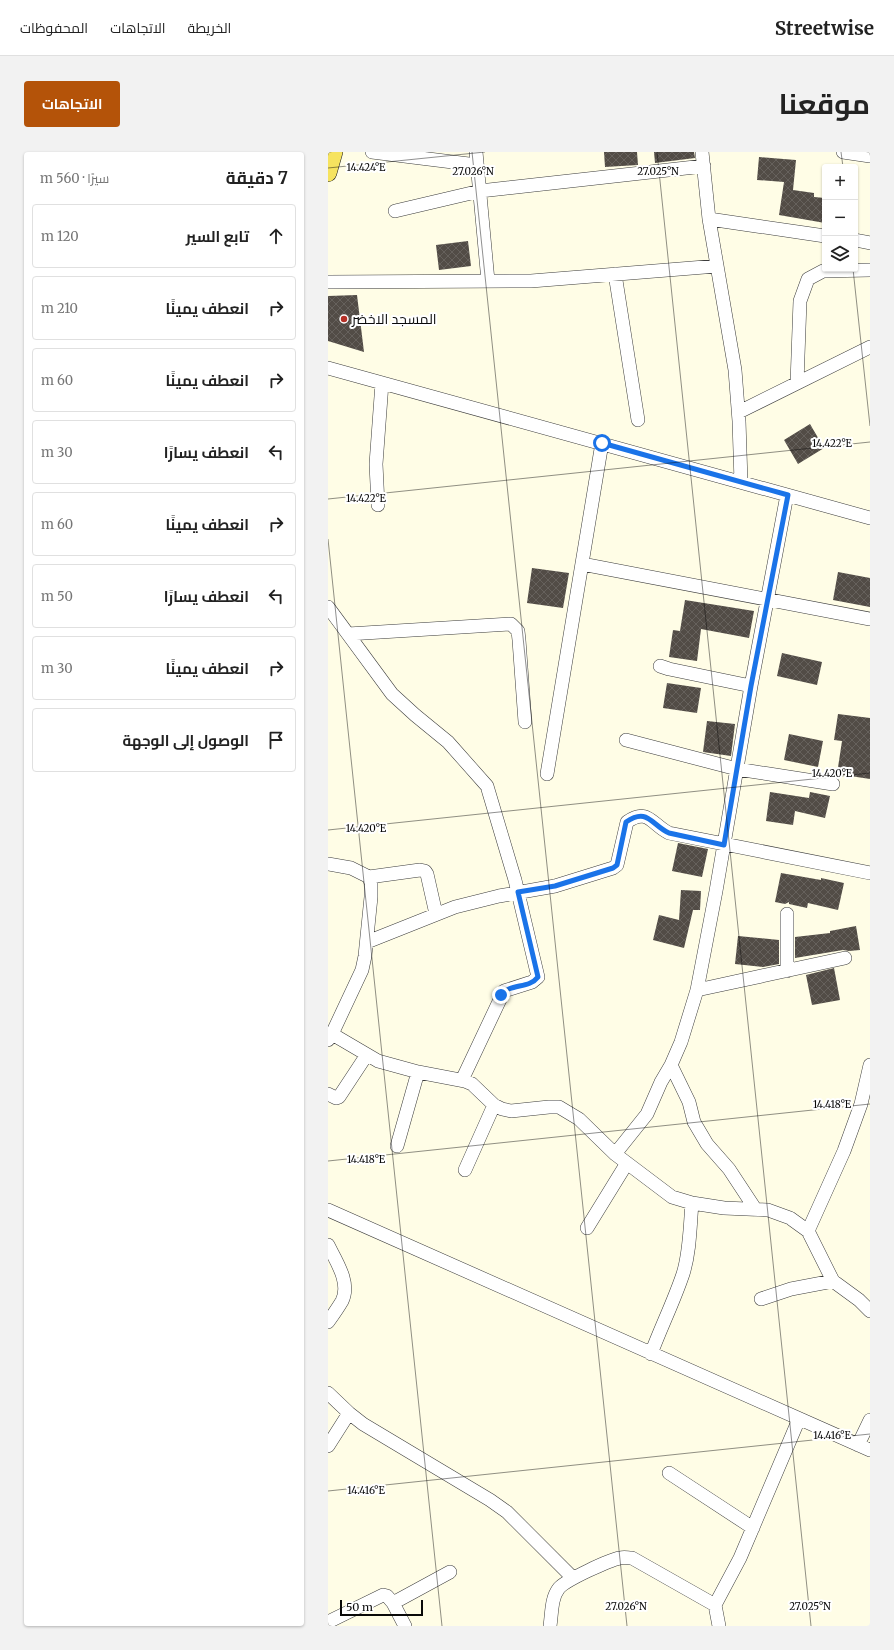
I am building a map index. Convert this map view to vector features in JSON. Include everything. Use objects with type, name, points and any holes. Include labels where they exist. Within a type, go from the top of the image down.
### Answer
[{"type":"main road","points":[[328,172],[334,152]]},
{"type":"street","points":[[372,152],[477,165]]},
{"type":"street","points":[[476,152],[488,281]]},
{"type":"street","points":[[702,152],[709,219],[735,370],[741,482]]},
{"type":"street","points":[[843,152],[870,156]]},
{"type":"street","points":[[395,211],[480,191],[704,166]]},
{"type":"street","points":[[709,219],[822,236]]},
{"type":"street","points":[[858,240],[870,242]]},
{"type":"street","points":[[328,282],[531,281],[718,266]]},
{"type":"street","points":[[797,383],[800,301],[808,279],[823,271],[870,270]]},
{"type":"street","points":[[615,274],[638,420]]},
{"type":"street","points":[[738,412],[870,347]]},
{"type":"street","points":[[328,368],[870,518]]},
{"type":"street","points":[[378,505],[376,464],[382,383]]},
{"type":"street","points":[[547,774],[602,443]]},
{"type":"street","points":[[614,1154],[647,1114],[681,1042],[697,990],[724,845],[751,686],[788,495]]},
{"type":"street","points":[[582,564],[870,619]]},
{"type":"street","points":[[328,607],[392,694],[448,742],[487,786],[518,892],[538,977],[532,982],[504,991],[462,1080]]},
{"type":"street","points":[[348,634],[511,624],[518,631],[525,722]]},
{"type":"street","points":[[660,666],[669,670],[751,686]]},
{"type":"street","points":[[626,740],[737,768],[833,784]]},
{"type":"street","points":[[367,942],[455,907],[518,892],[555,886],[613,868],[617,865],[626,822],[633,817],[642,815],[652,819],[662,830],[669,833],[870,873]]},
{"type":"street","points":[[328,864],[351,868],[368,877],[420,870],[425,871],[436,914]]},
{"type":"street","points":[[368,877],[371,884],[371,896],[367,942],[362,970],[330,1037],[378,1061],[418,1072],[462,1080],[472,1084],[494,1105],[502,1110],[511,1112],[559,1107],[579,1119],[614,1154],[672,1197],[692,1203],[724,1208],[768,1210],[790,1218],[808,1231],[833,1281],[859,1300],[870,1311]]},
{"type":"street","points":[[787,914],[787,970]]},
{"type":"street","points":[[697,990],[845,958]]},
{"type":"street","points":[[328,1094],[336,1098],[339,1097],[366,1056]]},
{"type":"street","points":[[671,1065],[689,1102],[694,1122],[707,1144],[729,1169],[756,1210]]},
{"type":"street","points":[[808,1231],[844,1151],[861,1104],[870,1065]]},
{"type":"street","points":[[397,1146],[418,1072]]},
{"type":"street","points":[[465,1170],[494,1105]]},
{"type":"street","points":[[587,1228],[627,1163]]},
{"type":"street","points":[[652,1354],[660,1329],[683,1273],[689,1241],[692,1203]]},
{"type":"street","points":[[328,1210],[870,1450]]},
{"type":"street","points":[[328,1245],[339,1266],[345,1288],[343,1300],[328,1322]]},
{"type":"street","points":[[761,1299],[791,1289],[833,1281]]},
{"type":"street","points":[[328,1393],[363,1424],[490,1500],[507,1512],[574,1578]]},
{"type":"street","points":[[328,1446],[349,1413]]},
{"type":"street","points":[[719,1626],[715,1605],[740,1558],[799,1419]]},
{"type":"street","points":[[858,1445],[870,1420]]},
{"type":"street","points":[[669,1472],[753,1528]]},
{"type":"street","points":[[550,1626],[554,1599],[560,1587],[574,1578],[621,1558],[632,1558],[715,1605]]},
{"type":"street","points":[[393,1603],[450,1572]]},
{"type":"street","points":[[328,1622],[379,1597],[387,1596],[393,1603],[405,1626]]},
{"type":"building","points":[[604,152],[637,152],[638,165],[605,167]]},
{"type":"building","points":[[654,152],[694,152],[695,158],[655,163]]},
{"type":"building","points":[[759,157],[796,160],[793,190],[814,193],[814,197],[822,198],[822,222],[779,215],[784,182],[757,180]]},
{"type":"building","points":[[468,241],[471,266],[439,270],[436,245]]},
{"type":"building","name":"المسجد الاخضر","points":[[357,295],[364,352],[328,341],[328,296]]},
{"type":"building","points":[[810,424],[824,448],[798,464],[784,440]]},
{"type":"building","points":[[532,568],[569,573],[563,608],[527,603]]},
{"type":"building","points":[[838,572],[870,578],[870,607],[833,600]]},
{"type":"building","points":[[685,600],[754,611],[749,638],[701,629],[697,661],[669,657],[673,630],[680,631]]},
{"type":"building","points":[[782,653],[822,662],[817,685],[777,676]]},
{"type":"building","points":[[667,683],[701,688],[697,713],[663,708]]},
{"type":"building","points":[[838,714],[870,718],[870,779],[837,774],[842,741],[834,740]]},
{"type":"building","points":[[707,721],[735,724],[731,756],[703,752]]},
{"type":"building","points":[[789,734],[823,741],[818,767],[784,760]]},
{"type":"building","points":[[770,792],[809,798],[810,792],[830,796],[825,818],[795,811],[793,825],[766,821]]},
{"type":"building","points":[[678,843],[708,849],[702,877],[672,871]]},
{"type":"building","points":[[781,873],[821,880],[821,878],[844,883],[838,910],[808,903],[807,908],[789,904],[789,902],[785,904],[775,902]]},
{"type":"building","points":[[681,890],[701,891],[700,910],[693,910],[684,948],[653,940],[659,915],[679,920]]},
{"type":"building","points":[[856,926],[860,950],[843,950],[795,958],[795,937],[830,933],[830,931]]},
{"type":"building","points":[[738,936],[779,940],[779,964],[763,967],[735,964]]},
{"type":"building","points":[[834,968],[840,1000],[812,1005],[806,975]]},
{"type":"place","name":"المسجد الاخضر","points":[[344,319]]},
{"type":"route","points":[[501,995],[508,988],[532,982],[538,977],[538,970],[518,892],[555,886],[613,868],[617,865],[619,858],[626,822],[633,817],[642,815],[652,819],[662,830],[669,833],[724,845],[751,686],[788,495],[602,443]]}]
